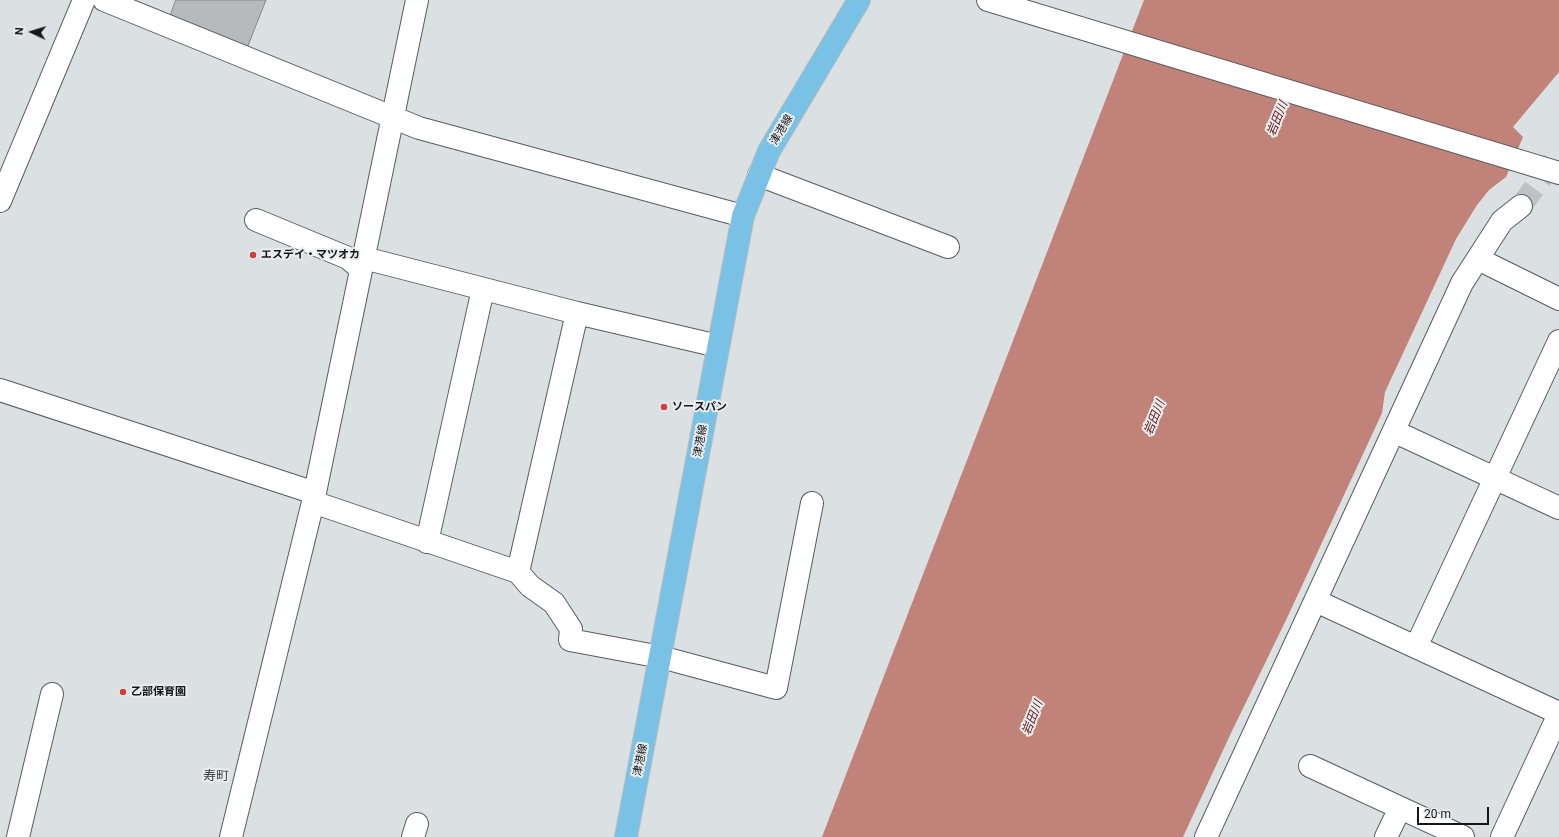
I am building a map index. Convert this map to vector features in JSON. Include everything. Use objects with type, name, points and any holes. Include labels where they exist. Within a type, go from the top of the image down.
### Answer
[{"type":"main road","name":"津港線","points":[[626,837],[743,216],[769,151],[858,0]]},
{"type":"street","points":[[0,201],[84,0]]},
{"type":"street","points":[[104,0],[419,128],[743,216]]},
{"type":"street","points":[[231,837],[314,497],[417,0]]},
{"type":"street","points":[[988,0],[1559,173]]},
{"type":"street","points":[[759,175],[948,247]]},
{"type":"street","points":[[1206,837],[1462,283],[1502,221],[1521,206]]},
{"type":"street","points":[[256,220],[362,263],[483,289],[718,346]]},
{"type":"street","points":[[1478,259],[1559,299]]},
{"type":"street","points":[[427,542],[483,289]]},
{"type":"street","points":[[518,572],[578,313]]},
{"type":"street","points":[[1416,647],[1496,479],[1559,341]]},
{"type":"street","points":[[0,390],[314,497],[427,542],[518,572],[530,586],[554,603],[572,629],[570,640],[661,657],[776,688],[812,503]]},
{"type":"street","points":[[1404,436],[1559,508]]},
{"type":"street","points":[[1316,601],[1559,713],[1502,837]]},
{"type":"street","points":[[18,837],[52,694]]},
{"type":"street","points":[[1310,766],[1463,837]]},
{"type":"street","points":[[1386,837],[1400,808]]},
{"type":"water","name":"岩田川","points":[[1144,0],[1559,0],[1559,72],[1513,127],[1523,137],[1506,177],[1489,190],[1477,205],[1456,239],[1385,392],[1382,413],[1183,837],[822,837]]},
{"type":"building","points":[[176,0],[266,0],[247,48],[170,17]]},
{"type":"tunnel","points":[[1521,206],[1559,154]]},
{"type":"place","name":"エスデイ・マツオカ","points":[[253,255]]},
{"type":"place","name":"ソースパン","points":[[664,407]]},
{"type":"place","name":"乙部保育園","points":[[123,692]]},
{"type":"district","name":"寿町","points":[[216,777]]}]
